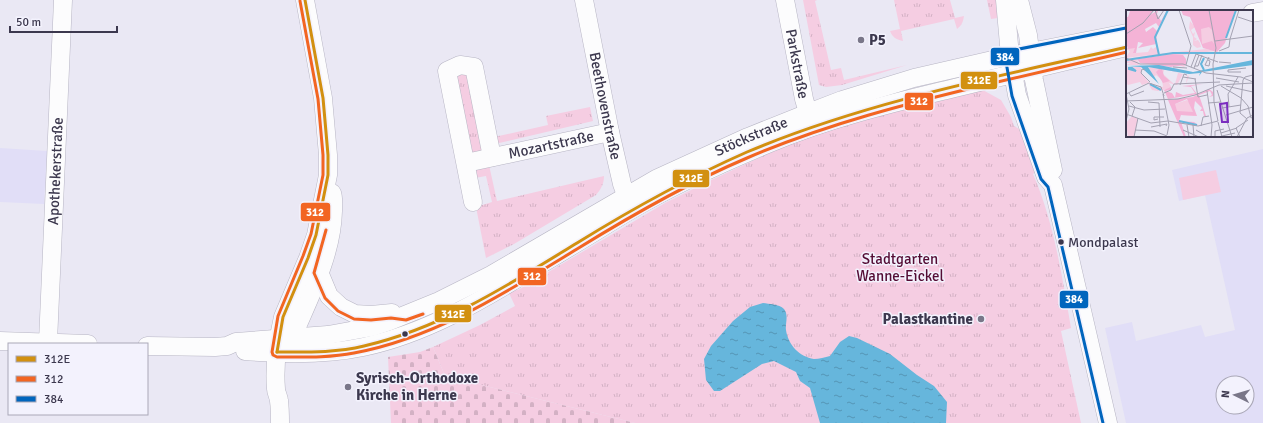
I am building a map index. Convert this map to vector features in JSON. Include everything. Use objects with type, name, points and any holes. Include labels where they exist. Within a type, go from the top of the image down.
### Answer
[{"type":"street","name":"Apothekerstraße","points":[[48,342],[63,0]]},
{"type":"street","points":[[280,423],[279,399],[282,391],[284,345],[283,317],[316,235],[328,175],[328,155],[323,98],[305,0]]},
{"type":"street","name":"Beethovenstraße","points":[[584,0],[610,132],[620,176],[629,203]]},
{"type":"street","name":"Parkstraße","points":[[785,0],[804,98],[810,120]]},
{"type":"street","points":[[1005,0],[1012,74],[1017,95],[1046,177],[1052,184]]},
{"type":"street","points":[[1019,0],[1028,35],[1031,61],[1054,175],[1052,184],[1108,423]]},
{"type":"street","points":[[1253,14],[1263,11]]},
{"type":"street","name":"Stöckstraße","points":[[148,346],[227,346],[236,342],[284,345],[321,352],[361,347],[387,340],[421,328],[458,312],[500,289],[681,167],[748,137],[810,120],[873,108],[1012,74],[1031,61],[1126,33]]},
{"type":"street","name":"Stöckstraße","points":[[810,120],[842,100],[914,78],[1010,56],[1031,61],[1126,47]]},
{"type":"street","name":"Mozartstraße","points":[[492,157],[474,67],[460,65],[447,71],[466,163],[610,132]]},
{"type":"street","points":[[466,163],[473,202]]},
{"type":"street","points":[[284,345],[319,272],[326,252],[333,217],[333,196],[328,175]]},
{"type":"street","name":"Stöckstraße","points":[[284,345],[372,327],[405,315],[439,301],[492,275],[629,203]]},
{"type":"street","name":"Stöckstraße","points":[[319,272],[329,296],[341,307],[355,314],[371,315],[391,313],[405,315]]},
{"type":"street","points":[[0,341],[68,343]]},
{"type":"shaded area","points":[[0,148],[47,151],[44,204],[0,202]]},
{"type":"shaded area","points":[[1263,149],[1263,423],[1126,423],[1105,328],[1132,322],[1136,341],[1201,325],[1205,337],[1235,330],[1205,195],[1179,201],[1172,170]]},
{"type":"green space","points":[[803,0],[817,0],[815,1],[831,70],[841,68],[844,80],[907,65],[842,85],[826,87],[819,85]]},
{"type":"green space","points":[[894,0],[950,0],[955,18],[964,16],[963,20],[957,29],[954,19],[901,31],[903,41],[901,41],[893,37],[890,31],[900,29]]},
{"type":"green space","points":[[987,0],[996,0],[998,18],[991,19]]},
{"type":"green space","points":[[467,73],[487,150],[471,154],[455,78],[458,74]]},
{"type":"green space","name":"Stadtgarten Wanne-Eickel","points":[[981,89],[1001,100],[1011,117],[1014,126],[1021,130],[1036,172],[1033,174],[1047,211],[1052,230],[1071,328],[1061,331],[1081,423],[635,423],[445,376],[433,347],[480,325],[515,306],[508,291],[518,290],[665,203],[806,136],[842,122]]},
{"type":"green space","points":[[590,107],[593,121],[495,144],[494,137],[548,125],[546,116]]},
{"type":"green space","points":[[489,165],[497,201],[604,176],[604,179],[602,186],[596,195],[514,244],[486,258],[476,207],[492,202],[486,176],[475,178],[473,168]]},
{"type":"green space","points":[[1216,170],[1221,192],[1183,200],[1179,178]]},
{"type":"green space","points":[[433,347],[445,376],[635,423],[391,423],[388,357],[420,352]]},
{"type":"water","points":[[763,303],[777,305],[784,309],[787,317],[786,330],[789,341],[804,356],[816,359],[830,356],[840,342],[849,336],[857,338],[890,354],[934,386],[947,402],[946,423],[820,423],[810,388],[800,381],[796,372],[774,361],[762,364],[720,391],[714,391],[706,380],[704,359],[711,346],[733,321],[750,307]]},
{"type":"transit line","name":"312E","points":[[277,352],[283,317],[316,235],[328,175],[328,155],[323,98],[305,0]]},
{"type":"transit line","name":"312","points":[[300,1],[318,99],[323,155],[323,175],[311,234],[278,316],[272,352],[273,355],[277,357],[345,355],[384,346],[442,325],[525,281],[660,200],[747,158],[807,135],[868,115],[930,98],[1126,52]]},
{"type":"transit line","name":"384","points":[[1103,423],[1048,187],[1041,179],[1012,96],[1005,56],[1009,51],[1126,28]]},
{"type":"transit line","name":"312E","points":[[277,352],[320,352],[342,350],[393,338],[421,328],[501,289],[660,194],[747,152],[793,134],[840,118],[935,91],[1126,47]]},
{"type":"transit line","name":"312","points":[[326,230],[314,273],[325,298],[338,311],[354,319],[371,320],[391,318],[406,320],[423,314]]},
{"type":"place","name":"P5","points":[[861,40]]},
{"type":"place","name":"Mondpalast","points":[[1061,242]]},
{"type":"place","name":"Palastkantine","points":[[981,319]]},
{"type":"place","name":"Syrisch-Orthodoxe Kirche in Herne","points":[[348,387]]}]
